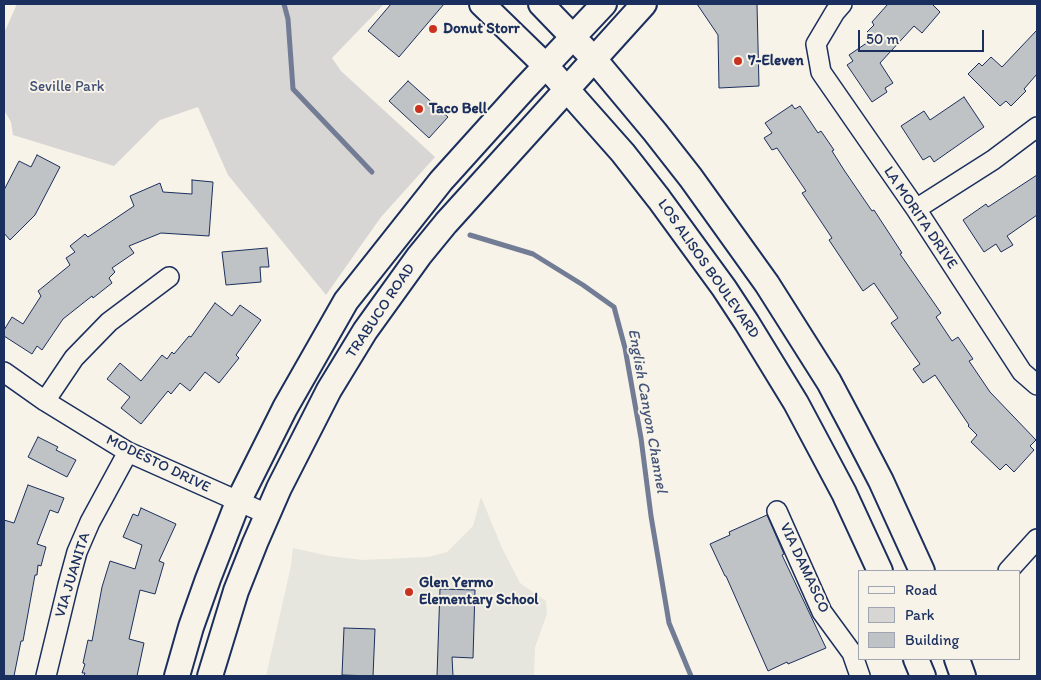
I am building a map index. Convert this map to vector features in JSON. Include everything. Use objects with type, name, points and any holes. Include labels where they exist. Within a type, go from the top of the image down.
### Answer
[{"type":"main road","name":"LOS ALISOS BOULEVARD","points":[[482,4],[546,66],[623,153],[714,274],[747,323],[796,403],[856,518],[880,570]]},
{"type":"main road","points":[[541,4],[594,59],[691,178],[738,241],[789,317],[828,382],[881,481],[922,570]]},
{"type":"main road","name":"TRABUCO ROAD","points":[[177,676],[205,587],[238,502],[284,408],[346,301],[441,181],[604,4]]},
{"type":"main road","name":"TRABUCO ROAD","points":[[210,676],[236,591],[267,514],[329,390],[371,323],[419,256],[446,223],[644,4]]},
{"type":"main road","points":[[916,660],[923,676]]},
{"type":"main road","points":[[957,660],[963,676]]},
{"type":"street","name":"LA MORITA DRIVE","points":[[842,4],[835,12],[816,44],[821,72],[916,209],[1022,372],[1037,385]]},
{"type":"street","points":[[916,209],[992,160],[1037,126]]},
{"type":"street","points":[[45,401],[74,358],[109,322],[169,277]]},
{"type":"street","name":"MODESTO DRIVE","points":[[4,372],[45,401],[128,452],[267,514]]},
{"type":"street","name":"VIA JUANITA","points":[[46,676],[78,552],[90,522],[128,452]]},
{"type":"street","name":"VIA DAMASCO","points":[[777,511],[822,612],[852,653],[860,676]]},
{"type":"street","points":[[1009,570],[1037,539]]},
{"type":"shaded area","name":"Glen Yermo Elementary School","points":[[481,497],[502,548],[520,583],[546,601],[547,614],[535,647],[534,676],[266,676],[291,566],[293,548],[329,556],[363,560],[428,557],[447,552],[473,526]]},
{"type":"green space","name":"Seville Park","points":[[17,4],[384,4],[332,58],[341,71],[435,157],[381,217],[326,295],[228,175],[198,107],[160,120],[114,166],[13,135],[11,122],[4,110],[4,33]]},
{"type":"building","points":[[391,4],[444,4],[399,57],[368,31]]},
{"type":"building","points":[[697,4],[757,4],[759,86],[719,88],[718,35]]},
{"type":"building","points":[[888,4],[932,4],[940,12],[922,33],[914,26],[880,63],[893,83],[885,88],[887,92],[872,102],[847,65],[853,61],[849,55],[874,38],[867,32],[874,25],[872,22]]},
{"type":"building","points":[[1037,30],[1037,74],[1024,89],[1026,91],[1011,106],[1006,101],[1000,106],[968,74],[979,63],[982,66],[991,57],[1002,67]]},
{"type":"building","name":"Taco Bell","points":[[408,81],[448,117],[429,138],[389,101]]},
{"type":"building","points":[[964,97],[984,127],[934,162],[930,156],[923,160],[901,126],[924,111],[930,120]]},
{"type":"building","points":[[792,105],[795,109],[800,106],[818,133],[821,131],[834,150],[832,151],[844,170],[872,211],[874,210],[902,253],[900,254],[941,313],[936,317],[952,341],[958,337],[973,359],[969,361],[990,392],[1036,440],[1030,446],[1034,450],[1014,472],[1006,464],[1000,470],[971,442],[977,435],[968,426],[935,375],[923,383],[913,369],[920,364],[891,323],[898,318],[874,283],[863,291],[829,240],[832,238],[802,193],[806,191],[777,148],[772,150],[764,138],[772,133],[765,123]]},
{"type":"building","points":[[37,155],[60,167],[35,215],[10,240],[4,233],[4,190],[19,161],[31,167]]},
{"type":"building","points":[[1037,175],[1037,215],[1007,236],[1013,245],[1001,252],[996,244],[984,252],[963,220],[986,204],[988,207]]},
{"type":"building","points":[[192,180],[213,182],[209,236],[161,233],[129,246],[134,253],[112,268],[115,272],[109,278],[112,283],[63,319],[42,350],[37,346],[32,354],[4,336],[4,330],[12,317],[23,324],[41,296],[38,291],[70,265],[66,258],[75,252],[70,246],[85,234],[88,237],[134,206],[130,196],[160,183],[163,192],[192,194]]},
{"type":"building","points":[[267,248],[269,267],[260,267],[261,282],[226,285],[222,252]]},
{"type":"building","points":[[215,303],[232,316],[240,305],[261,320],[236,355],[239,358],[219,383],[205,372],[190,391],[180,383],[171,394],[168,391],[141,424],[121,408],[130,397],[107,379],[120,363],[141,381],[162,355],[167,359],[172,352],[174,354],[189,336],[191,337]]},
{"type":"building","points":[[38,437],[58,447],[56,450],[76,460],[67,477],[28,457]]},
{"type":"building","points":[[28,485],[64,498],[58,513],[50,510],[37,544],[46,547],[41,566],[38,565],[37,575],[35,575],[23,641],[21,641],[14,676],[4,676],[4,520],[14,523]]},
{"type":"building","points":[[141,508],[176,524],[159,561],[164,563],[155,594],[140,590],[129,639],[144,643],[137,676],[84,676],[85,673],[82,673],[85,664],[83,663],[88,640],[92,641],[102,587],[110,561],[135,569],[142,545],[123,537],[133,514],[138,516]]},
{"type":"building","points":[[767,515],[784,554],[782,555],[826,648],[768,671],[710,544],[730,535],[729,532]]},
{"type":"building","points":[[440,589],[475,590],[473,658],[452,657],[453,676],[437,676]]},
{"type":"building","points":[[344,628],[375,629],[373,676],[342,675]]},
{"type":"waterway","name":"English Canyon Channel","points":[[284,4],[288,19],[293,89],[372,172]]},
{"type":"waterway","name":"English Canyon Channel","points":[[470,235],[533,254],[614,307],[625,348],[641,438],[651,516],[669,623],[691,676]]},
{"type":"place","name":"Donut Storr","points":[[433,29]]},
{"type":"place","name":"7-Eleven","points":[[738,61]]},
{"type":"place","name":"Taco Bell","points":[[419,109]]},
{"type":"place","name":"Glen Yermo Elementary School","points":[[409,592]]}]
